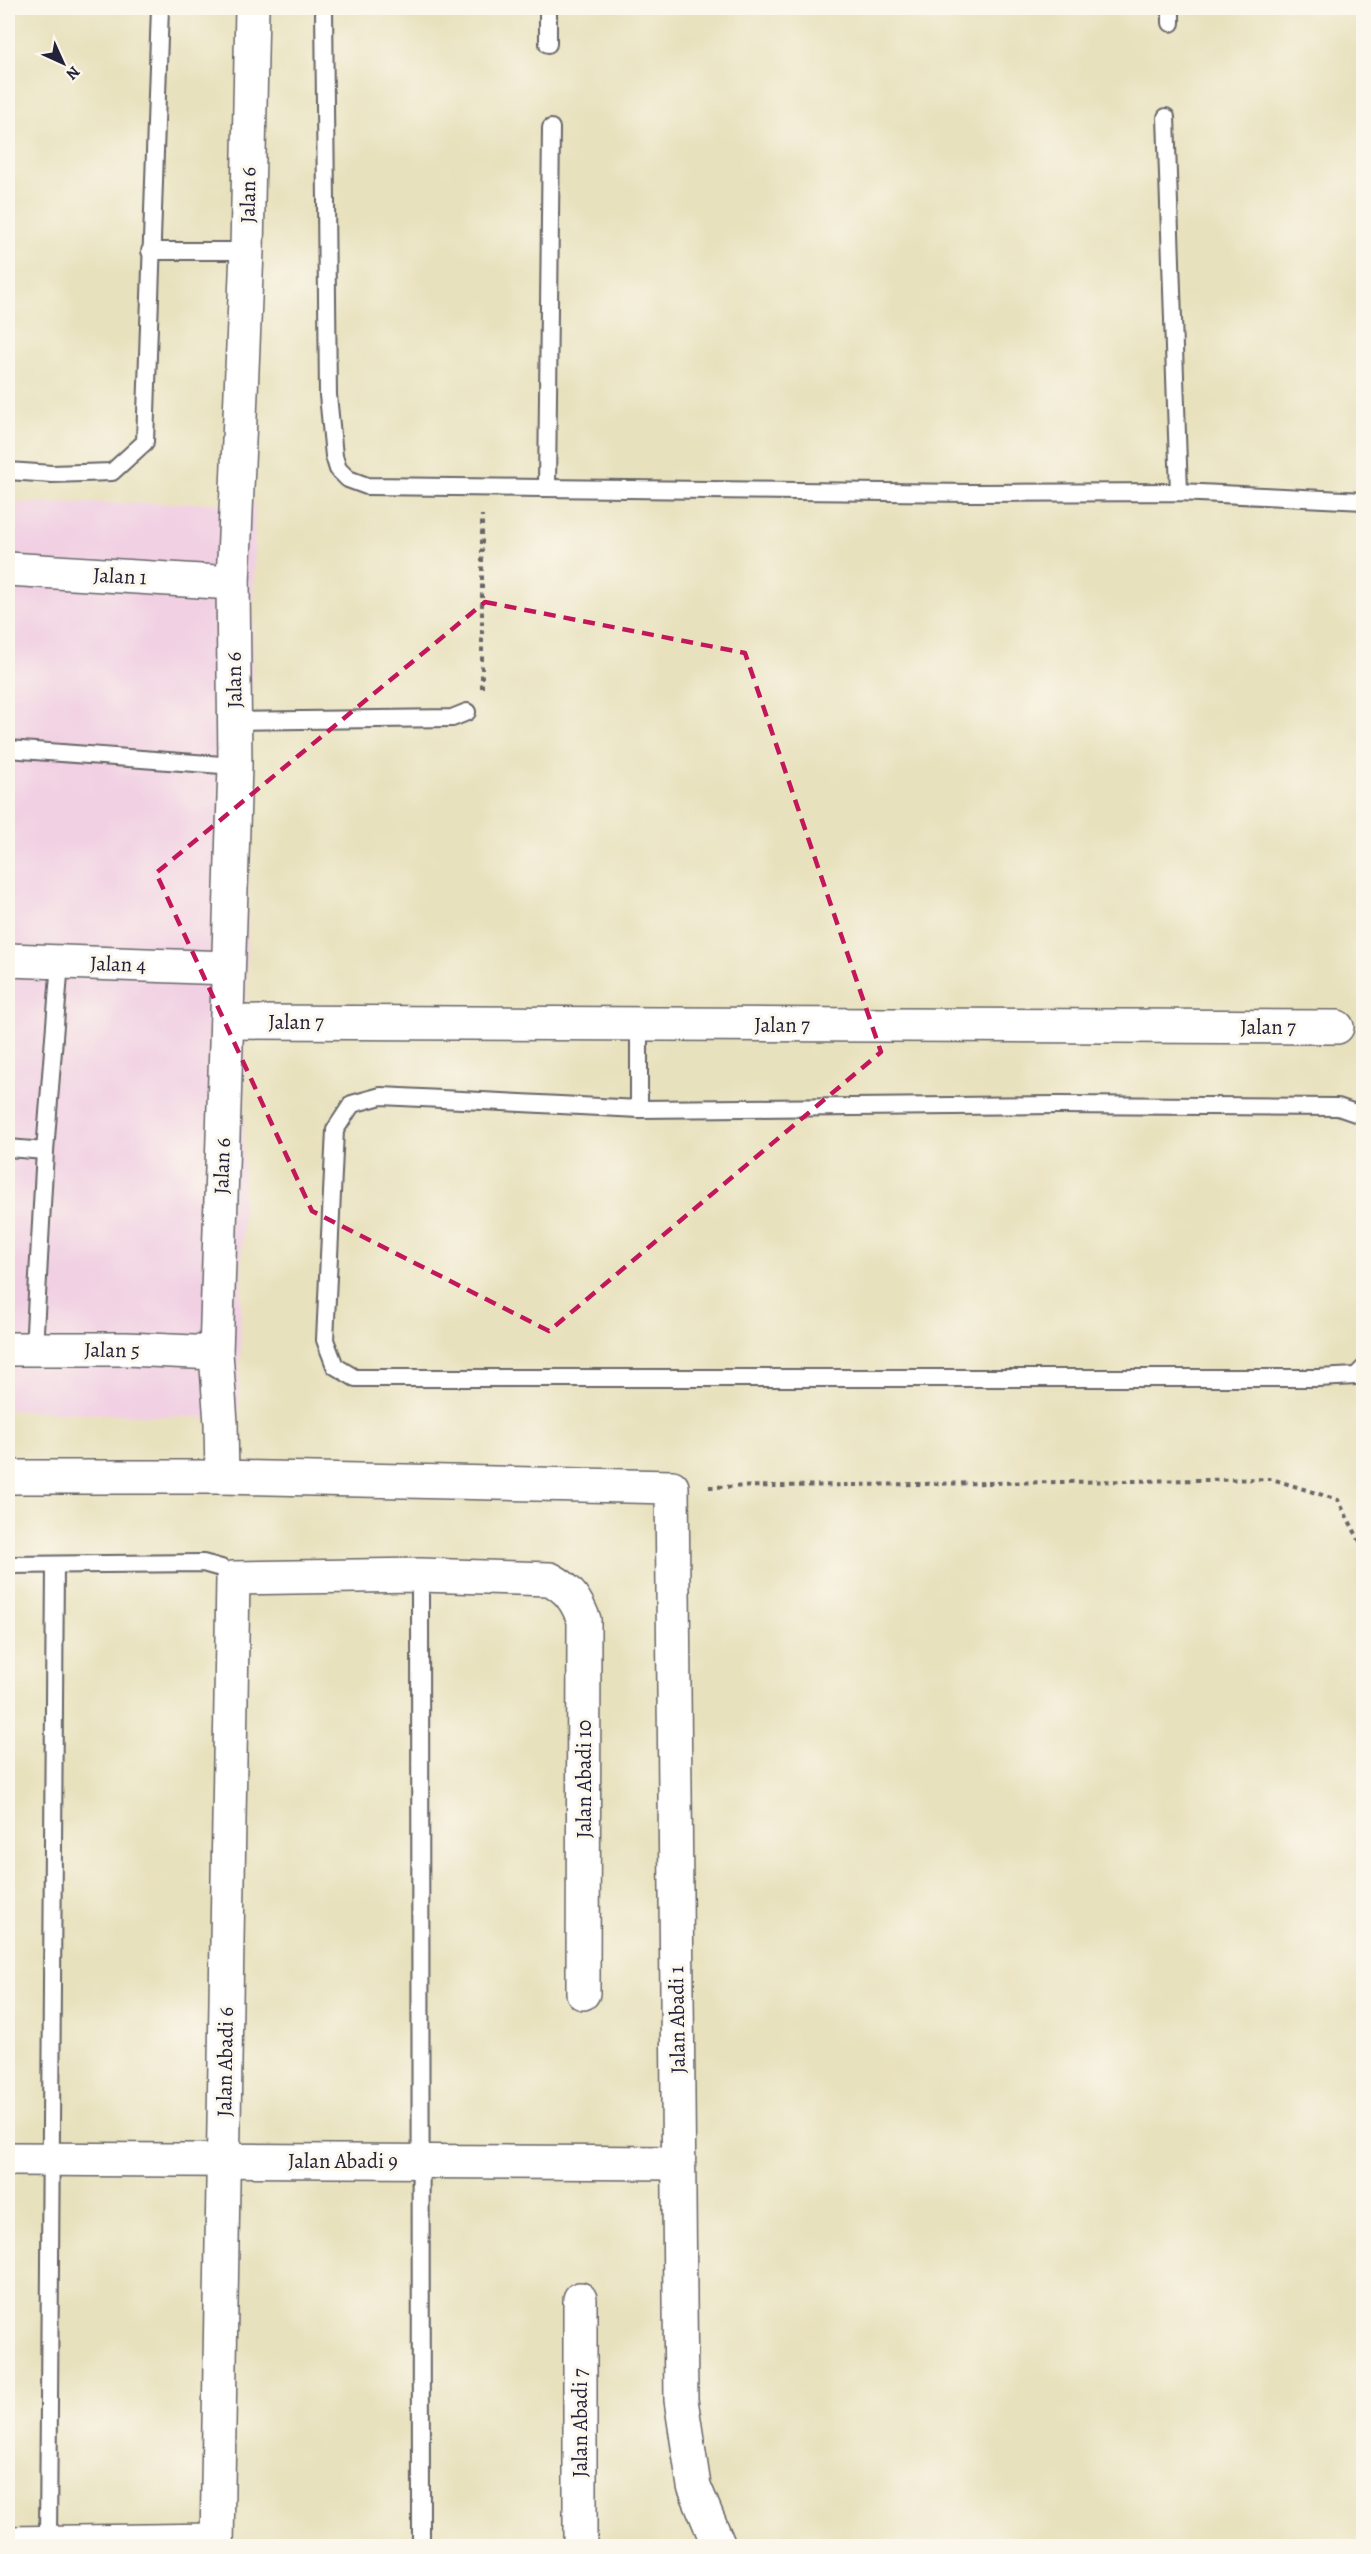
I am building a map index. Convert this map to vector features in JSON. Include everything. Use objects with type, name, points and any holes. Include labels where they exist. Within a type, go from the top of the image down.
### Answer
[{"type":"street","name":"Jalan 6","points":[[222,1477],[216,1353],[236,766],[233,583],[247,251],[252,8]]},
{"type":"street","name":"Jalan 1","points":[[8,569],[233,583]]},
{"type":"street","name":"Jalan 4","points":[[8,960],[228,968]]},
{"type":"street","name":"Jalan 7","points":[[227,1022],[1337,1027]]},
{"type":"street","name":"Jalan 5","points":[[21,1349],[216,1353]]},
{"type":"street","points":[[8,1477],[222,1477],[672,1487]]},
{"type":"street","name":"Jalan Abadi 1","points":[[672,1487],[681,2400],[694,2486],[719,2547]]},
{"type":"street","points":[[233,1578],[420,1575]]},
{"type":"street","name":"Jalan Abadi 10","points":[[420,1575],[550,1579],[565,1587],[576,1600],[584,1620],[583,1994]]},
{"type":"street","name":"Jalan Abadi 6","points":[[217,2543],[233,1578]]},
{"type":"street","name":"Jalan Abadi 9","points":[[8,2159],[678,2163]]},
{"type":"street","name":"Jalan Abadi 7","points":[[580,2299],[580,2547]]},
{"type":"street","points":[[8,2543],[217,2543]]},
{"type":"lane","points":[[8,471],[52,474],[112,472],[145,442],[160,8]]},
{"type":"lane","points":[[324,8],[328,395],[334,456],[338,469],[348,479],[367,486],[971,493],[1179,492],[1364,501]]},
{"type":"lane","points":[[548,8],[548,44]]},
{"type":"lane","points":[[1166,117],[1179,492]]},
{"type":"lane","points":[[547,487],[551,128]]},
{"type":"lane","points":[[150,251],[247,251]]},
{"type":"lane","points":[[235,721],[452,718],[467,712]]},
{"type":"lane","points":[[8,749],[236,766]]},
{"type":"lane","points":[[21,1349],[45,1151],[60,962]]},
{"type":"lane","points":[[639,1024],[639,1109]]},
{"type":"lane","points":[[1364,1116],[1338,1107],[1058,1105],[639,1109],[381,1096],[352,1104],[335,1130],[325,1340],[335,1366],[355,1378],[609,1380],[1318,1378],[1356,1376],[1364,1368]]},
{"type":"lane","points":[[8,1148],[45,1151]]},
{"type":"lane","points":[[8,1565],[203,1563],[221,1568],[233,1578]]},
{"type":"lane","points":[[48,2542],[55,1564]]},
{"type":"lane","points":[[420,1575],[421,2547]]},
{"type":"path","points":[[467,712],[482,693],[482,488]]},
{"type":"path","points":[[672,1487],[1272,1479],[1338,1500],[1364,1549]]},
{"type":"highlighted area","points":[[485,602],[745,653],[881,1052],[549,1331],[312,1211],[156,873]]},
{"type":"shaded area","points":[[8,503],[255,503],[239,1419],[8,1410]]}]
